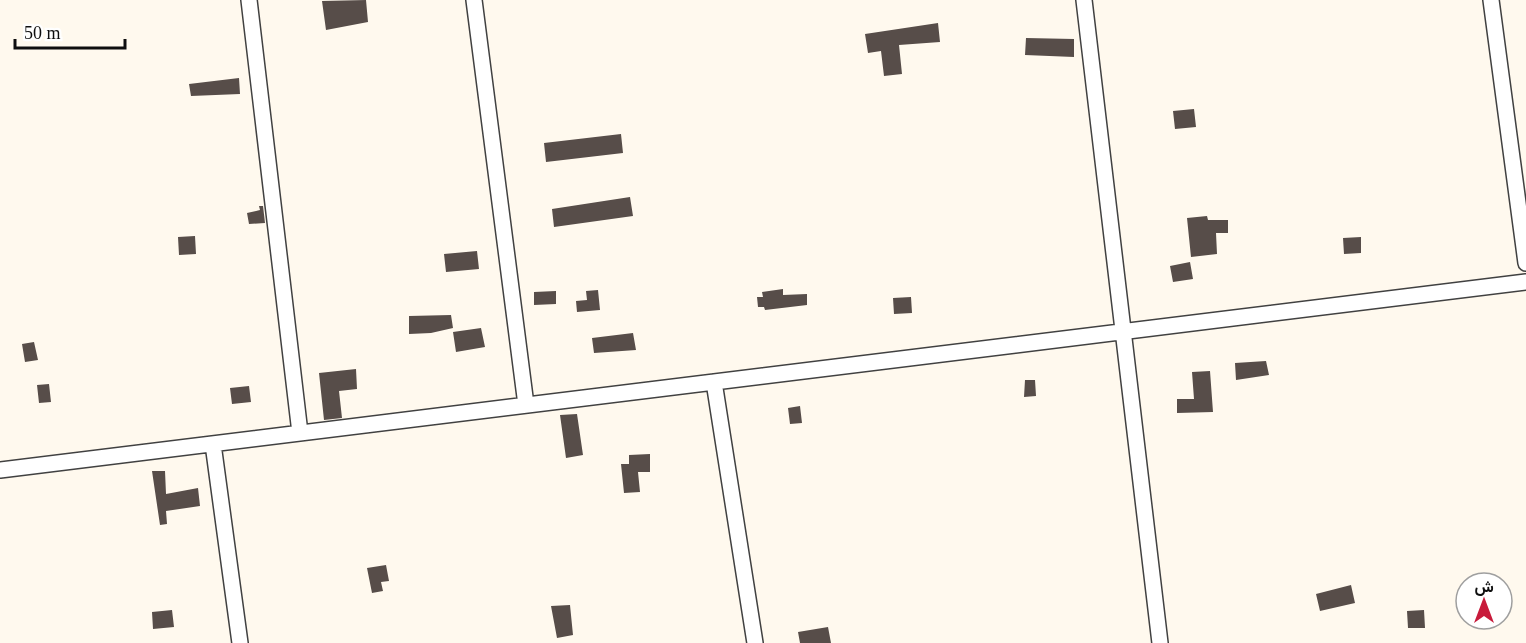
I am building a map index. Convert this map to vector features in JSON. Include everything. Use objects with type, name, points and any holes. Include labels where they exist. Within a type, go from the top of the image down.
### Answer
[{"type":"street","points":[[249,0],[300,433]]},
{"type":"street","points":[[474,0],[526,405]]},
{"type":"street","points":[[1084,0],[1160,643]]},
{"type":"street","points":[[1491,0],[1526,263]]},
{"type":"street","points":[[0,470],[1526,282]]},
{"type":"street","points":[[714,382],[755,643]]},
{"type":"street","points":[[213,444],[240,643]]},
{"type":"building","points":[[366,0],[368,22],[326,30],[322,1]]},
{"type":"building","points":[[938,23],[940,42],[899,45],[902,74],[884,76],[881,51],[868,53],[865,34]]},
{"type":"building","points":[[1026,38],[1074,39],[1074,57],[1025,55]]},
{"type":"building","points":[[239,78],[240,94],[191,96],[189,84]]},
{"type":"building","points":[[1194,109],[1196,127],[1175,129],[1173,111]]},
{"type":"building","points":[[621,134],[623,153],[546,162],[544,143]]},
{"type":"building","points":[[630,197],[633,216],[554,227],[552,209]]},
{"type":"building","points":[[259,206],[263,206],[265,223],[249,224],[247,213],[260,210]]},
{"type":"building","points":[[1207,216],[1208,220],[1228,220],[1228,233],[1216,233],[1217,254],[1191,257],[1187,218]]},
{"type":"building","points":[[195,236],[196,254],[179,255],[178,237]]},
{"type":"building","points":[[1361,237],[1361,253],[1344,254],[1343,238]]},
{"type":"building","points":[[477,251],[479,269],[446,272],[444,254]]},
{"type":"building","points":[[1190,262],[1193,279],[1173,282],[1170,266]]},
{"type":"building","points":[[783,289],[783,295],[807,294],[807,305],[765,310],[764,307],[758,307],[757,297],[763,297],[762,292]]},
{"type":"building","points":[[598,290],[600,310],[577,312],[576,301],[587,300],[586,291]]},
{"type":"building","points":[[556,291],[556,304],[534,305],[534,292]]},
{"type":"building","points":[[911,297],[912,313],[894,314],[893,298]]},
{"type":"building","points":[[451,315],[453,328],[431,333],[409,334],[409,316]]},
{"type":"building","points":[[481,328],[485,347],[456,352],[453,332]]},
{"type":"building","points":[[633,333],[636,350],[594,353],[592,338]]},
{"type":"building","points":[[34,342],[38,360],[25,362],[22,344]]},
{"type":"building","points":[[1266,361],[1269,375],[1236,380],[1235,363]]},
{"type":"building","points":[[356,369],[357,389],[339,391],[342,418],[324,420],[319,373]]},
{"type":"building","points":[[1210,371],[1213,412],[1177,413],[1177,399],[1194,399],[1192,372]]},
{"type":"building","points":[[1025,380],[1035,380],[1036,396],[1024,397]]},
{"type":"building","points":[[49,384],[51,402],[39,403],[37,385]]},
{"type":"building","points":[[249,386],[251,402],[232,404],[230,388]]},
{"type":"building","points":[[800,406],[802,423],[790,424],[788,408]]},
{"type":"building","points":[[577,414],[583,455],[566,458],[560,415]]},
{"type":"building","points":[[650,454],[650,472],[638,472],[640,492],[624,493],[621,464],[629,464],[629,455]]},
{"type":"building","points":[[152,471],[165,471],[166,494],[198,488],[200,506],[166,511],[167,524],[160,525]]},
{"type":"building","points":[[386,565],[389,581],[381,582],[383,591],[372,593],[367,568]]},
{"type":"building","points":[[1351,585],[1355,603],[1320,611],[1316,594]]},
{"type":"building","points":[[570,605],[573,635],[557,638],[551,606]]},
{"type":"building","points":[[172,610],[174,627],[153,629],[152,612]]},
{"type":"building","points":[[1424,610],[1425,628],[1408,628],[1407,611]]},
{"type":"building","points":[[828,627],[831,643],[800,643],[798,632]]}]
